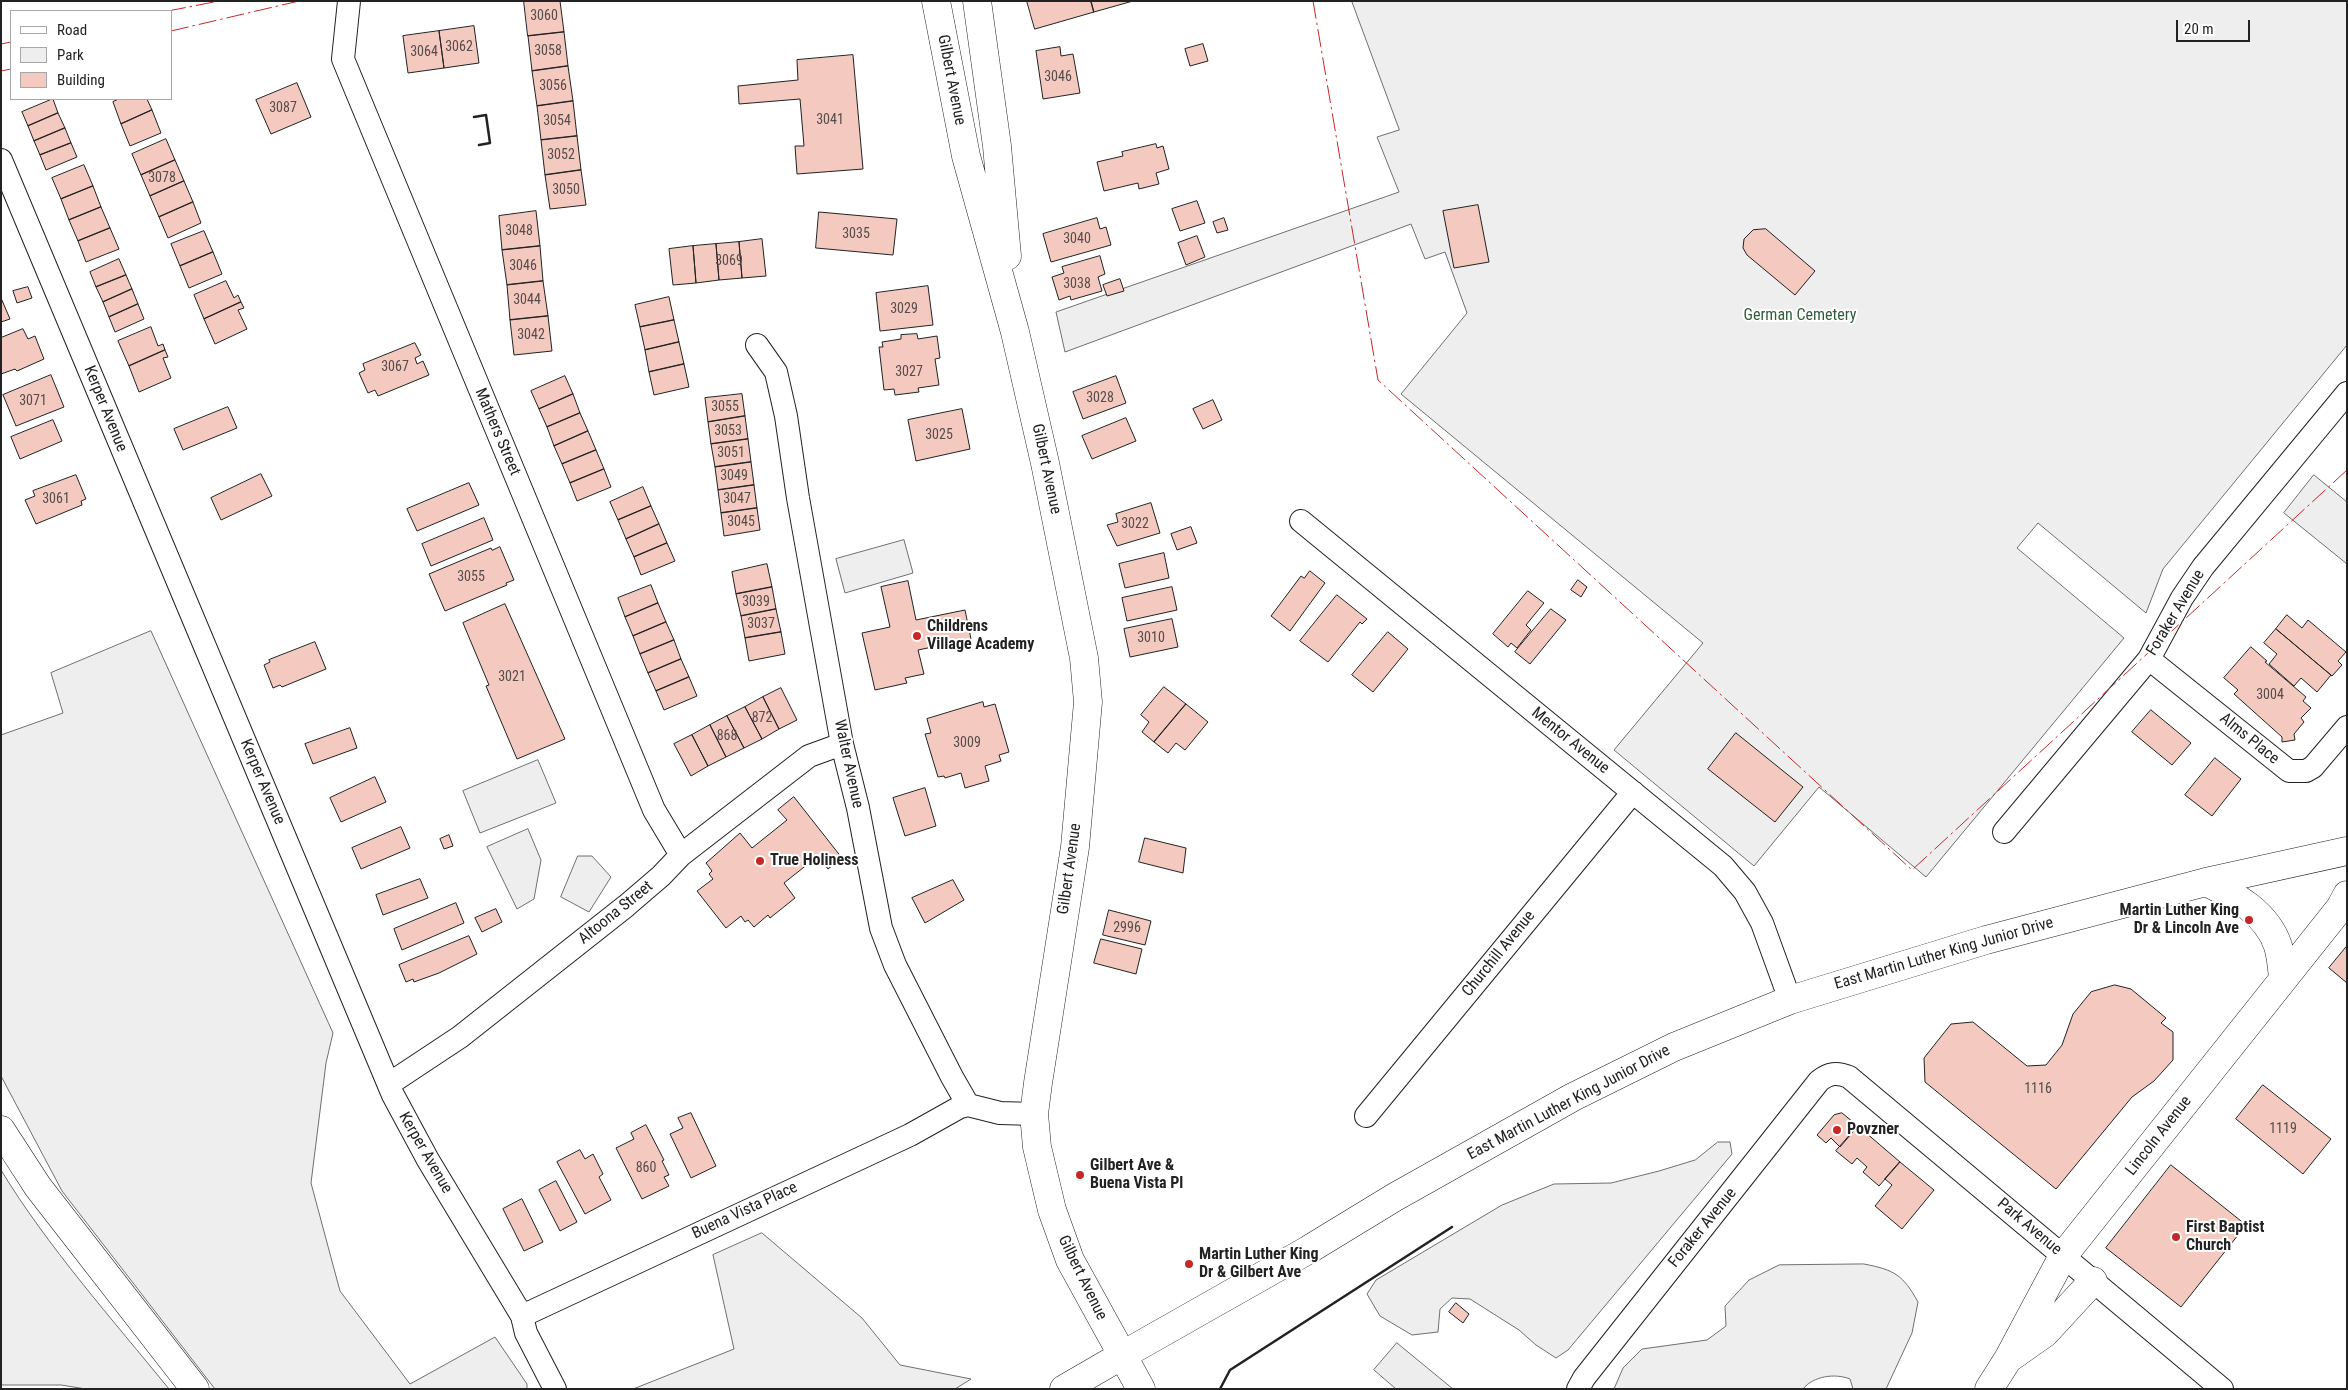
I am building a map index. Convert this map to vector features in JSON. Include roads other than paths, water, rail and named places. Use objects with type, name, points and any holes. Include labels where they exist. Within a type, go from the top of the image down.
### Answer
[{"type":"main road","name":"Gilbert Avenue","points":[[936,1],[966,156],[1014,332],[1046,463],[1084,658],[1088,702],[1075,847],[1034,1114],[1037,1147],[1052,1210],[1070,1260],[1140,1389]]},
{"type":"main road","name":"Gilbert Avenue","points":[[977,1],[997,146],[1014,332]]},
{"type":"main road","name":"East Martin Luther King Junior Drive","points":[[1064,1389],[1308,1250],[1395,1196],[1573,1097],[1674,1047],[1790,1000],[1986,940],[2206,882],[2347,851]]},
{"type":"main road","points":[[2206,882],[2232,894],[2251,907],[2265,924],[2278,946],[2283,978]]},
{"type":"main road","name":"Lincoln Avenue","points":[[1989,1389],[2008,1359],[2063,1256],[2340,908],[2347,895]]},
{"type":"main road","points":[[1,1130],[38,1187],[195,1389]]},
{"type":"main road","points":[[2008,1359],[2045,1333],[2093,1281]]},
{"type":"street","name":"Mathers Street","points":[[349,1],[343,59],[631,756],[654,810],[681,855]]},
{"type":"street","name":"Kerper Avenue","points":[[1,160],[393,1095],[428,1160],[522,1316],[526,1333],[555,1389]]},
{"type":"street","name":"Walter Avenue","points":[[757,346],[776,372],[786,416],[798,498],[842,744],[858,808],[881,928],[895,965],[968,1105]]},
{"type":"street","name":"Foraker Avenue","points":[[2004,832],[2149,659],[2182,598],[2203,567],[2347,393]]},
{"type":"street","name":"Mentor Avenue","points":[[1301,521],[1717,861],[1745,892],[1762,923],[1790,1000]]},
{"type":"street","name":"Alms Place","points":[[2149,659],[2289,771],[2306,771],[2313,767],[2347,727]]},
{"type":"street","name":"Altoona Street","points":[[389,1084],[467,1032],[626,906],[661,876],[681,855],[809,756],[842,744]]},
{"type":"street","name":"Churchill Avenue","points":[[1366,1116],[1633,792]]},
{"type":"street","name":"Park Avenue","points":[[1832,1074],[1840,1073],[1849,1077],[2222,1389]]},
{"type":"street","name":"Foraker Avenue","points":[[1578,1389],[1584,1378],[1819,1081],[1832,1074]]},
{"type":"street","points":[[968,1105],[1000,1113],[1034,1114]]},
{"type":"street","name":"Buena Vista Place","points":[[522,1316],[910,1135],[960,1107],[968,1105]]},
{"type":"place","name":"Childrens Village Academy","points":[[917,636]]},
{"type":"place","name":"True Holiness","points":[[760,861]]},
{"type":"place","name":"Martin Luther King Dr & Lincoln Ave","points":[[2249,920]]},
{"type":"place","name":"Povzner","points":[[1837,1130]]},
{"type":"place","name":"Gilbert Ave & Buena Vista Pl","points":[[1080,1175]]},
{"type":"place","name":"First Baptist Church","points":[[2176,1237]]},
{"type":"place","name":"Martin Luther King Dr & Gilbert Ave","points":[[1189,1264]]},
{"type":"park label","name":"German Cemetery","points":[[1800,316]]}]
